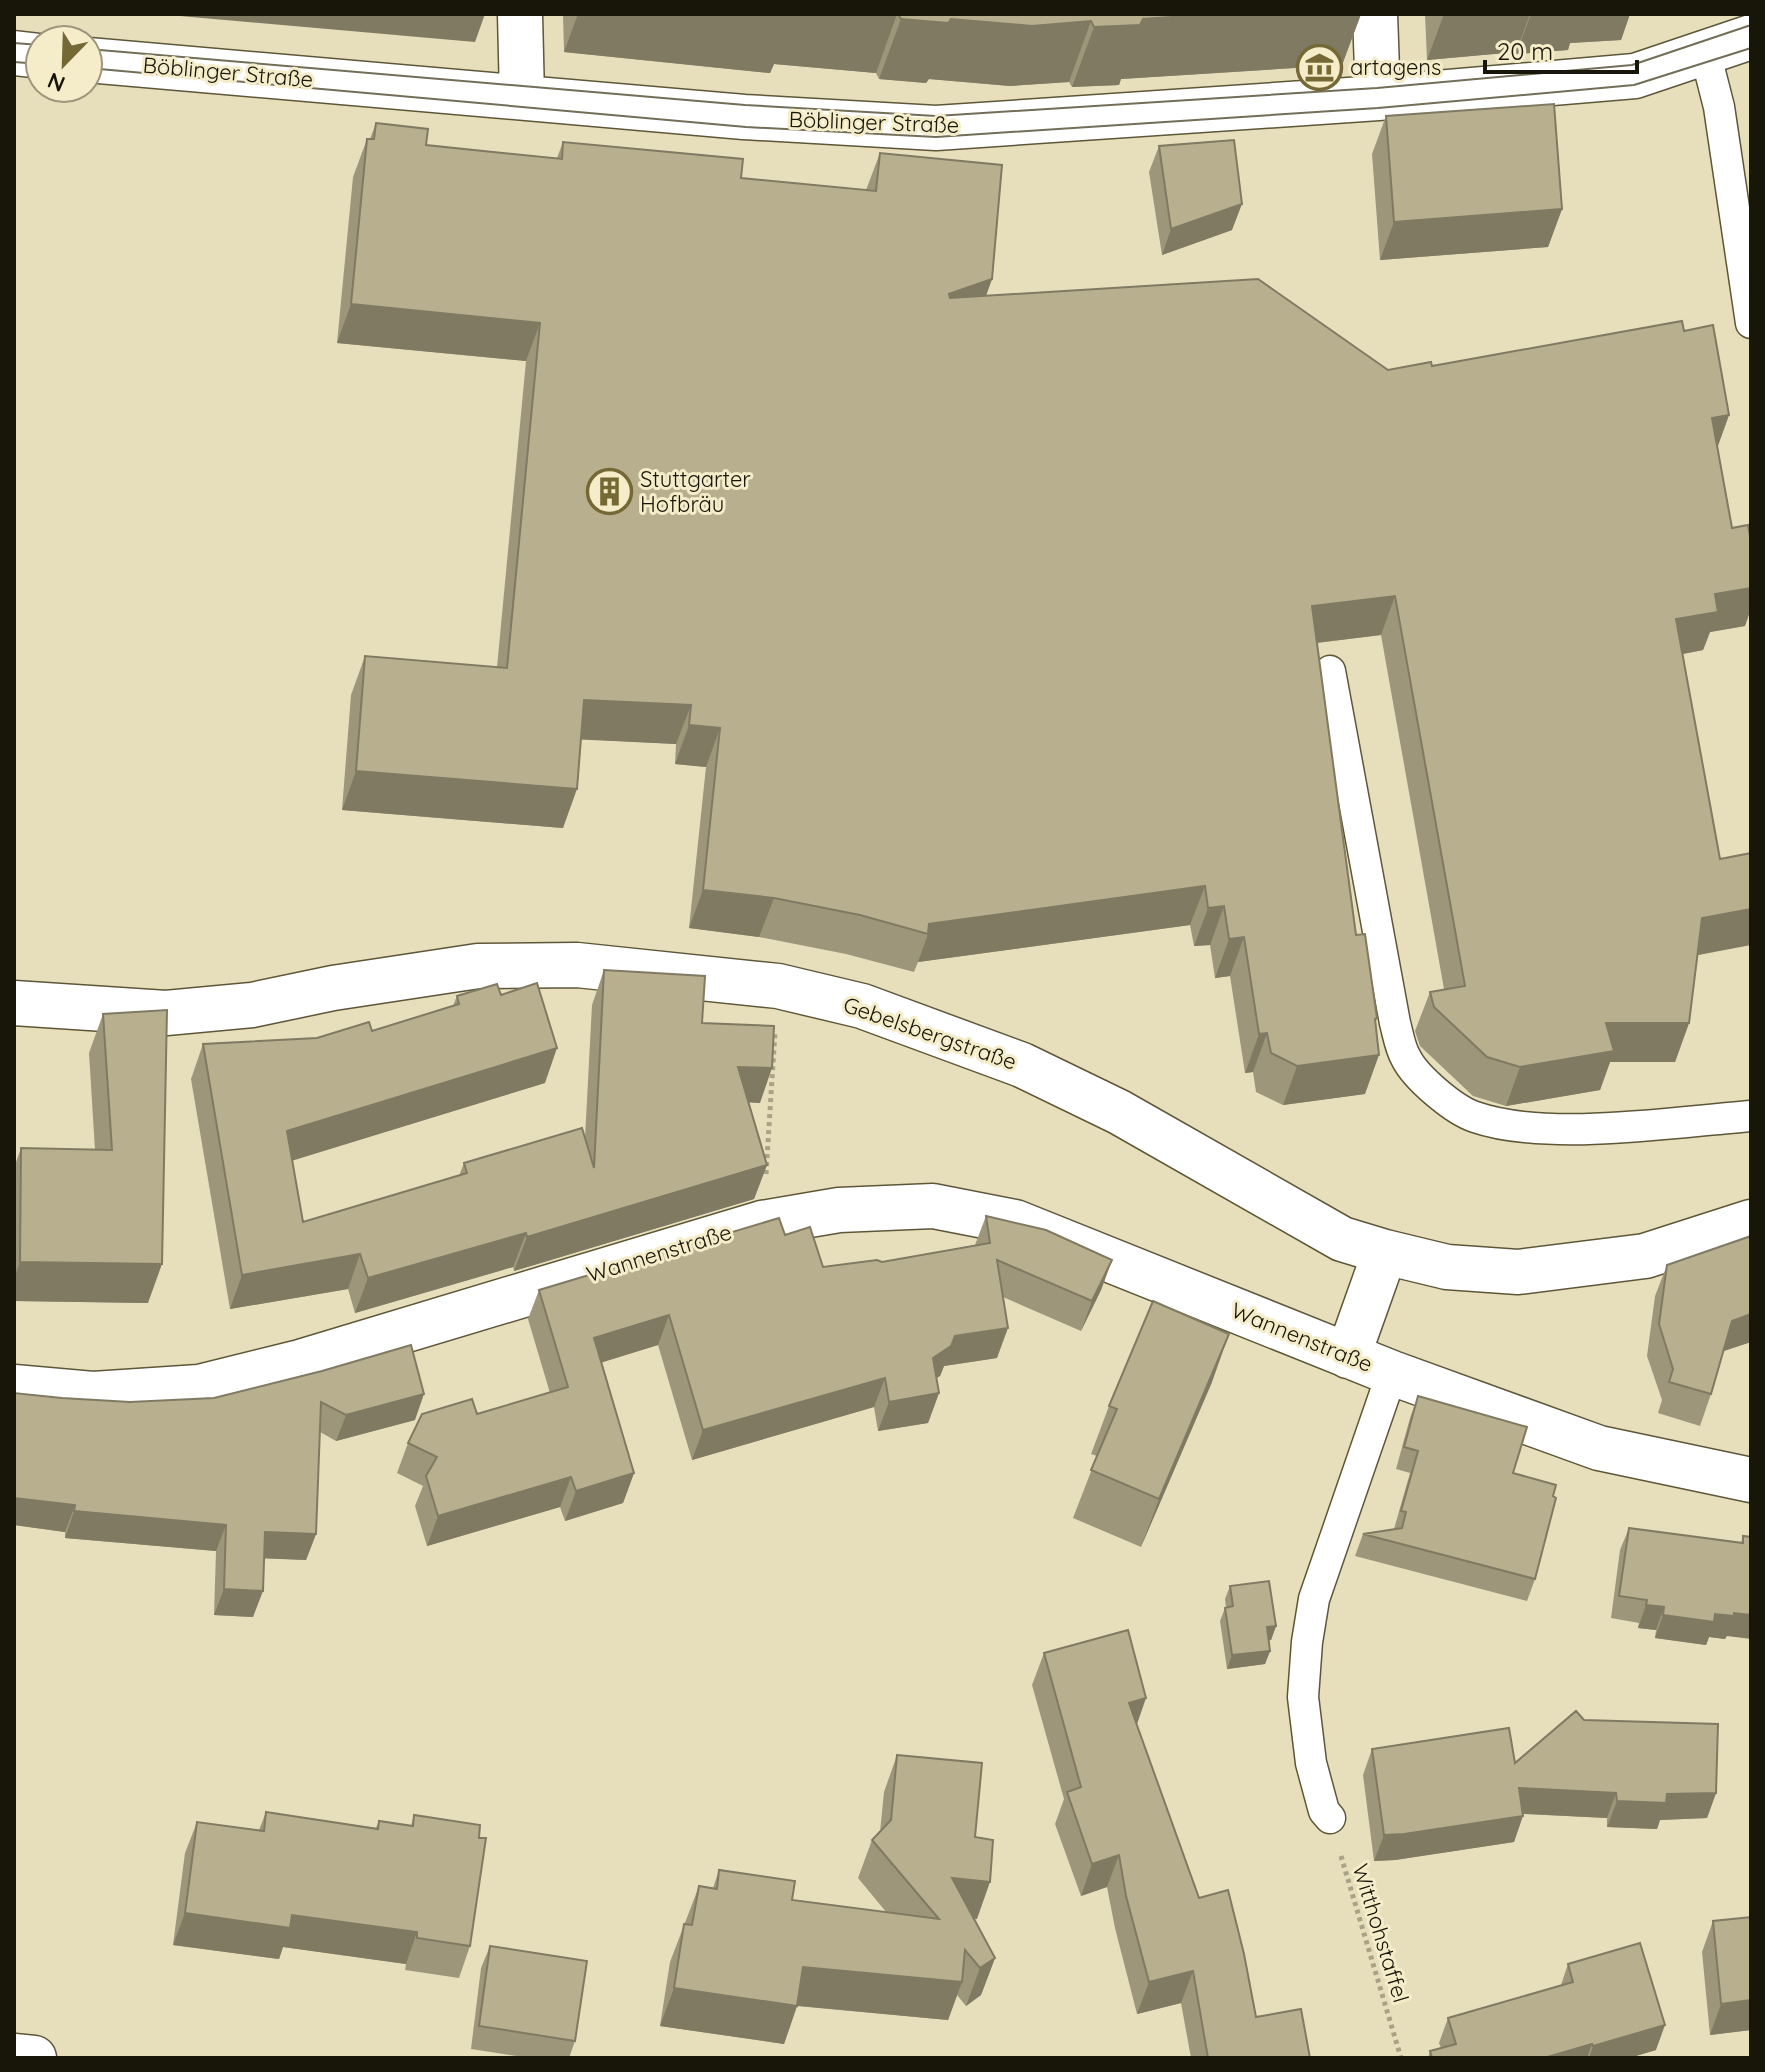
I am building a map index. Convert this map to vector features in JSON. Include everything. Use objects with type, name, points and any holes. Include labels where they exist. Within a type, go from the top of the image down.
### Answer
[{"type":"street","points":[[520,14],[522,97]]},
{"type":"street","points":[[1375,14],[1378,98]]},
{"type":"street","name":"Böblinger Straße","points":[[104,61],[744,117],[936,128],[1378,98],[1635,76],[1751,37]]},
{"type":"street","name":"Gebelsbergstraße","points":[[14,1003],[166,1013],[252,1005],[333,988],[478,966],[577,965],[778,986],[862,1006],[1022,1065],[1119,1112],[1342,1239],[1385,1252],[1447,1267],[1518,1272],[1645,1256],[1751,1222]]},
{"type":"street","name":"Wannenstraße","points":[[14,1387],[93,1394],[199,1387],[300,1362],[762,1223],[839,1210],[933,1206],[1015,1222],[1348,1356],[1599,1448],[1751,1480]]},
{"type":"street","points":[[1348,1356],[1385,1252]]},
{"type":"street","points":[[14,2056],[34,2058]]},
{"type":"lane","points":[[1705,52],[1719,107],[1751,323]]},
{"type":"lane","points":[[1330,671],[1395,1023],[1406,1059],[1434,1091],[1474,1117],[1519,1126],[1573,1129],[1751,1116]]},
{"type":"lane","points":[[1330,1818],[1324,1811],[1311,1763],[1303,1697],[1311,1613],[1392,1373]]},
{"type":"path","points":[[762,1223],[778,986]]},
{"type":"path","name":"Witthohstaffel","points":[[1330,1818],[1401,2058]]},
{"type":"building","points":[[898,14],[1216,14],[1143,19],[1140,25],[1094,27],[1091,21],[1032,26],[951,19],[948,23],[901,19]]},
{"type":"building","points":[[1554,104],[1562,209],[1394,222],[1386,116]]},
{"type":"building","points":[[376,123],[428,129],[426,145],[562,159],[563,142],[743,159],[741,178],[876,191],[880,153],[1002,165],[992,279],[949,294],[950,298],[1258,279],[1388,370],[1431,362],[1432,366],[1682,321],[1684,331],[1713,325],[1729,415],[1712,418],[1732,528],[1748,525],[1751,588],[1715,594],[1718,612],[1676,619],[1720,859],[1751,853],[1751,909],[1702,918],[1689,1023],[1606,1023],[1614,1051],[1520,1067],[1487,1057],[1434,1007],[1430,992],[1465,986],[1395,596],[1312,606],[1356,935],[1365,934],[1379,1055],[1297,1066],[1271,1053],[1267,1033],[1259,1034],[1244,937],[1229,939],[1224,906],[1208,908],[1205,886],[929,924],[928,934],[860,915],[774,898],[703,890],[720,728],[689,725],[691,705],[584,700],[577,789],[356,771],[365,656],[507,668],[540,323],[351,304],[367,139],[374,139]]},
{"type":"building","points":[[1234,140],[1242,204],[1171,229],[1159,146]]},
{"type":"building","points":[[604,970],[705,976],[702,1023],[774,1026],[772,1068],[738,1067],[767,1165],[527,1237],[526,1233],[368,1278],[360,1254],[242,1275],[203,1044],[317,1038],[369,1022],[372,1031],[459,1004],[457,996],[497,984],[501,995],[537,983],[557,1048],[287,1131],[303,1222],[467,1173],[464,1163],[582,1128],[594,1168]]},
{"type":"building","points":[[167,1010],[162,1264],[20,1262],[21,1148],[112,1150],[103,1014]]},
{"type":"building","points":[[986,1216],[1046,1230],[1112,1260],[1092,1301],[997,1260],[1008,1328],[955,1336],[951,1346],[933,1358],[939,1393],[889,1402],[885,1378],[703,1430],[669,1315],[594,1338],[634,1473],[576,1491],[571,1477],[438,1516],[426,1476],[437,1457],[408,1443],[422,1414],[472,1399],[477,1414],[568,1387],[539,1290],[779,1218],[785,1235],[810,1227],[823,1267],[877,1260],[882,1262],[990,1243]]},
{"type":"building","points":[[1751,1236],[1751,1314],[1732,1321],[1711,1394],[1669,1382],[1673,1369],[1659,1324],[1667,1265]]},
{"type":"building","points":[[1153,1301],[1229,1334],[1159,1499],[1091,1470],[1117,1409],[1109,1406]]},
{"type":"building","points":[[411,1345],[424,1394],[346,1415],[321,1402],[316,1534],[265,1532],[263,1591],[224,1589],[226,1525],[74,1511],[75,1505],[14,1498],[14,1393],[130,1402],[214,1398]]},
{"type":"building","points":[[1418,1396],[1527,1427],[1513,1473],[1556,1485],[1553,1496],[1556,1498],[1535,1579],[1363,1534],[1402,1528],[1406,1512],[1401,1511],[1418,1451],[1404,1447]]},
{"type":"building","points":[[1629,1528],[1743,1543],[1743,1536],[1751,1537],[1751,1615],[1715,1614],[1714,1622],[1663,1615],[1664,1607],[1646,1605],[1647,1600],[1619,1596]]},
{"type":"building","points":[[1269,1581],[1276,1626],[1267,1627],[1270,1651],[1232,1655],[1225,1608],[1233,1606],[1230,1586]]},
{"type":"building","points":[[1128,1630],[1146,1698],[1129,1703],[1199,1898],[1228,1890],[1256,2017],[1301,2009],[1310,2058],[1208,2058],[1193,1971],[1149,1982],[1126,1896],[1119,1855],[1092,1864],[1067,1792],[1081,1787],[1044,1653]]},
{"type":"building","points":[[1576,1711],[1584,1720],[1718,1724],[1716,1793],[1667,1794],[1666,1803],[1617,1801],[1616,1793],[1519,1788],[1523,1816],[1384,1835],[1372,1749],[1509,1728],[1515,1763]]},
{"type":"building","points":[[897,1755],[982,1763],[975,1837],[993,1840],[990,1882],[952,1878],[995,1958],[980,1968],[965,1950],[962,1982],[803,1967],[797,2006],[674,1988],[684,1924],[692,1925],[699,1886],[717,1889],[719,1870],[795,1881],[792,1900],[939,1919],[872,1840],[891,1820]]},
{"type":"building","points":[[266,1812],[378,1829],[379,1821],[413,1826],[414,1815],[480,1825],[479,1838],[486,1838],[470,1946],[417,1938],[417,1932],[292,1915],[290,1928],[185,1913],[197,1822],[264,1831]]},
{"type":"building","points":[[1751,1917],[1751,2000],[1721,2004],[1713,1921]]},
{"type":"building","points":[[1640,1943],[1665,2025],[1544,2058],[1432,2058],[1430,2051],[1456,2044],[1448,2018],[1573,1982],[1568,1964]]},
{"type":"building","points":[[490,1946],[587,1961],[575,2041],[479,2026]]},
{"type":"tram line","points":[[104,50],[745,105],[936,116],[1377,88],[1632,65],[1751,25]]},
{"type":"tram line","points":[[14,43],[24,44]]},
{"type":"tram line","points":[[104,69],[746,127],[936,137],[1378,108],[1634,85],[1751,48]]},
{"type":"tram line","points":[[14,62],[24,63]]},
{"type":"place","name":"artagens","points":[[1319,67]]},
{"type":"place","name":"Stuttgarter Hofbräu","points":[[609,492]]}]
